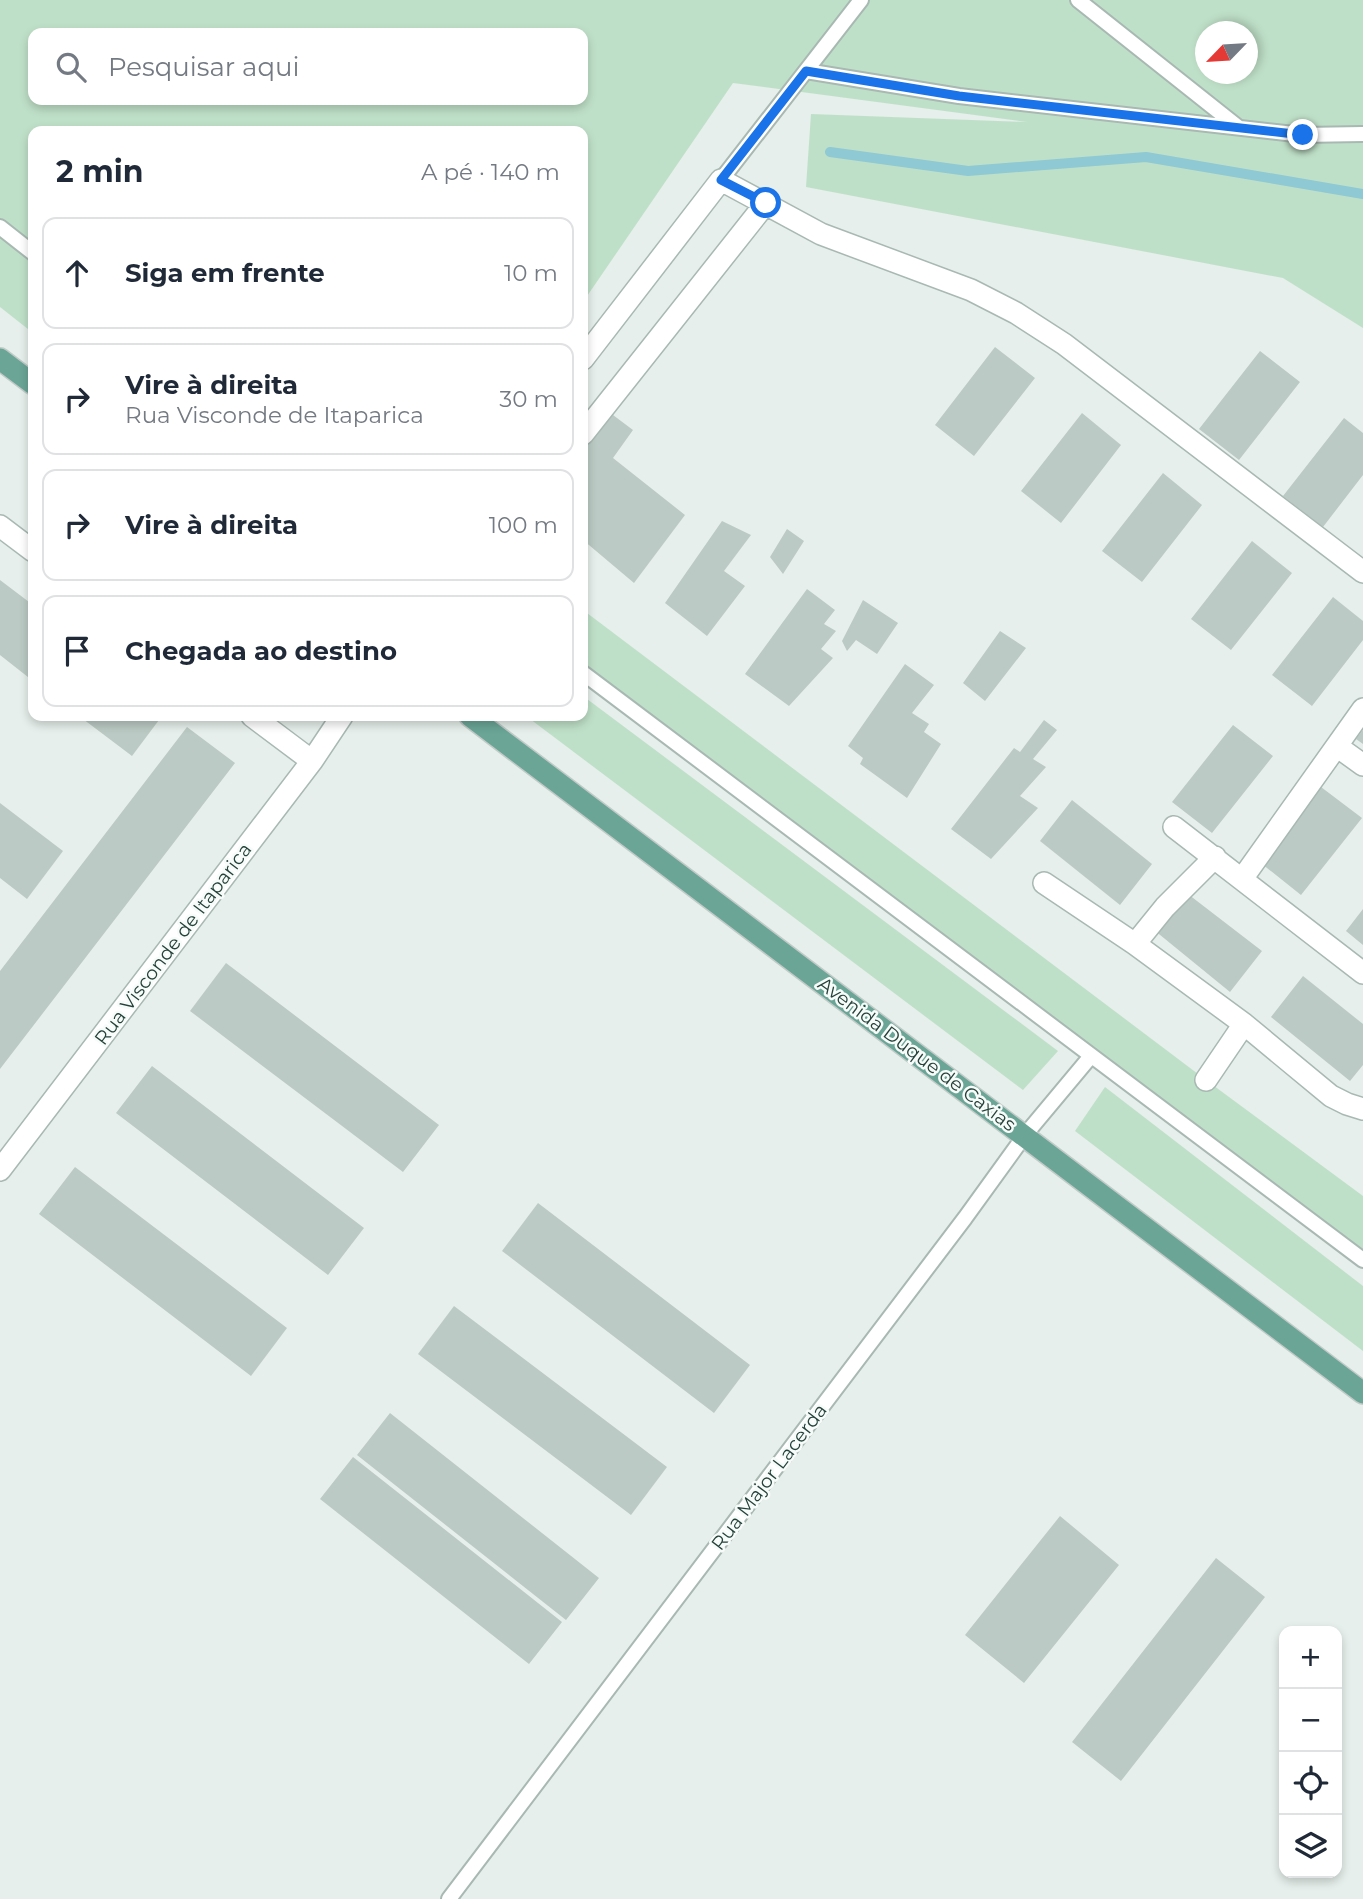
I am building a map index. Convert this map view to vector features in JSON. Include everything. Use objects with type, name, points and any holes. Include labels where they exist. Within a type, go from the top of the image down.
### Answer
[{"type":"main road","points":[[0,359],[28,380]]},
{"type":"main road","name":"Avenida Duque de Caxias","points":[[477,721],[1363,1392]]},
{"type":"street","points":[[588,353],[721,180],[821,234],[971,290],[1016,313],[1064,344],[1363,572]]},
{"type":"street","points":[[588,428],[766,203]]},
{"type":"street","points":[[0,526],[28,547]]},
{"type":"street","points":[[1242,879],[1363,709]]},
{"type":"street","points":[[259,721],[312,761]]},
{"type":"street","name":"Rua Visconde de Itaparica","points":[[0,1170],[312,761],[339,721]]},
{"type":"street","points":[[1338,747],[1363,765]]},
{"type":"street","points":[[1174,827],[1363,973]]},
{"type":"street","points":[[1135,944],[1165,907],[1215,858]]},
{"type":"street","points":[[1044,883],[1135,944],[1244,1024],[1331,1096],[1363,1108]]},
{"type":"street","points":[[1206,1080],[1244,1024]]},
{"type":"lane","points":[[721,180],[861,0]]},
{"type":"lane","points":[[1078,0],[1239,128]]},
{"type":"lane","points":[[806,71],[959,96],[1239,128],[1303,135],[1363,134]]},
{"type":"lane","points":[[0,227],[28,249]]},
{"type":"lane","points":[[588,677],[1363,1260]]},
{"type":"lane","name":"Rua Major Lacerda","points":[[449,1899],[1025,1135],[1091,1056]]},
{"type":"green space","points":[[0,0],[1363,0],[1363,328],[1283,278],[806,187],[811,114],[1027,122],[733,83],[588,295],[588,126],[28,126],[28,251],[0,230]]},
{"type":"green space","points":[[0,234],[28,255],[28,329],[0,307]]},
{"type":"green space","points":[[588,614],[1363,1196],[1363,1260],[588,677]]},
{"type":"green space","points":[[588,700],[1058,1051],[1023,1090],[533,721],[588,721]]},
{"type":"green space","points":[[1105,1087],[1363,1286],[1363,1351],[1075,1131]]},
{"type":"building","points":[[995,347],[1035,378],[974,456],[935,425]]},
{"type":"building","points":[[1260,351],[1300,382],[1239,460],[1199,429]]},
{"type":"building","points":[[1082,413],[1121,445],[1061,523],[1021,491]]},
{"type":"building","points":[[613,415],[633,430],[613,458],[685,515],[634,583],[588,544],[588,438],[592,441]]},
{"type":"building","points":[[1344,418],[1363,433],[1363,475],[1323,527],[1283,496]]},
{"type":"building","points":[[1163,473],[1202,505],[1142,582],[1102,551]]},
{"type":"building","points":[[722,521],[751,535],[724,571],[745,586],[707,636],[665,603]]},
{"type":"building","points":[[787,529],[804,541],[783,574],[770,557]]},
{"type":"building","points":[[1252,541],[1292,573],[1231,650],[1191,619]]},
{"type":"building","points":[[0,580],[28,601],[28,677],[0,655]]},
{"type":"building","points":[[807,589],[835,610],[824,624],[836,631],[821,649],[833,658],[789,706],[745,674]]},
{"type":"building","points":[[1333,597],[1363,621],[1363,640],[1312,706],[1272,675]]},
{"type":"building","points":[[863,600],[898,623],[877,654],[856,640],[847,651],[842,641]]},
{"type":"building","points":[[1000,631],[1026,648],[985,701],[963,683]]},
{"type":"building","points":[[905,664],[934,685],[912,713],[929,724],[924,732],[941,744],[907,798],[860,764],[863,758],[848,746]]},
{"type":"building","points":[[1044,720],[1057,730],[1033,759],[1046,767],[1020,796],[1038,808],[991,859],[951,829],[1014,748],[1020,752]]},
{"type":"building","points":[[86,721],[158,721],[132,756]]},
{"type":"building","points":[[1233,725],[1273,756],[1212,833],[1172,802]]},
{"type":"building","points":[[187,727],[235,763],[0,1069],[0,971]]},
{"type":"building","points":[[1363,730],[1363,744],[1356,739]]},
{"type":"building","points":[[1321,787],[1362,818],[1301,895],[1262,864]]},
{"type":"building","points":[[1072,800],[1152,864],[1120,905],[1040,841]]},
{"type":"building","points":[[0,803],[63,851],[27,899],[0,878]]},
{"type":"building","points":[[1184,891],[1262,951],[1230,992],[1154,930]]},
{"type":"building","points":[[1363,909],[1363,945],[1346,931]]},
{"type":"building","points":[[226,963],[439,1125],[403,1172],[190,1011]]},
{"type":"building","points":[[1303,976],[1363,1024],[1363,1065],[1350,1081],[1271,1017]]},
{"type":"building","points":[[152,1066],[364,1228],[328,1275],[116,1113]]},
{"type":"building","points":[[75,1167],[287,1328],[251,1376],[39,1214]]},
{"type":"building","points":[[538,1203],[750,1365],[714,1413],[502,1251]]},
{"type":"building","points":[[454,1306],[667,1467],[631,1515],[418,1354]]},
{"type":"building","points":[[390,1413],[599,1578],[566,1620],[357,1455]]},
{"type":"building","points":[[353,1457],[562,1622],[529,1664],[320,1499]]},
{"type":"building","points":[[1060,1516],[1119,1565],[1024,1683],[965,1635]]},
{"type":"building","points":[[1216,1558],[1265,1597],[1121,1781],[1072,1742]]},
{"type":"waterway","points":[[830,152],[968,171],[1146,157],[1363,194]]},
{"type":"route","points":[[766,203],[721,180],[806,71],[959,96],[1303,135]]}]
